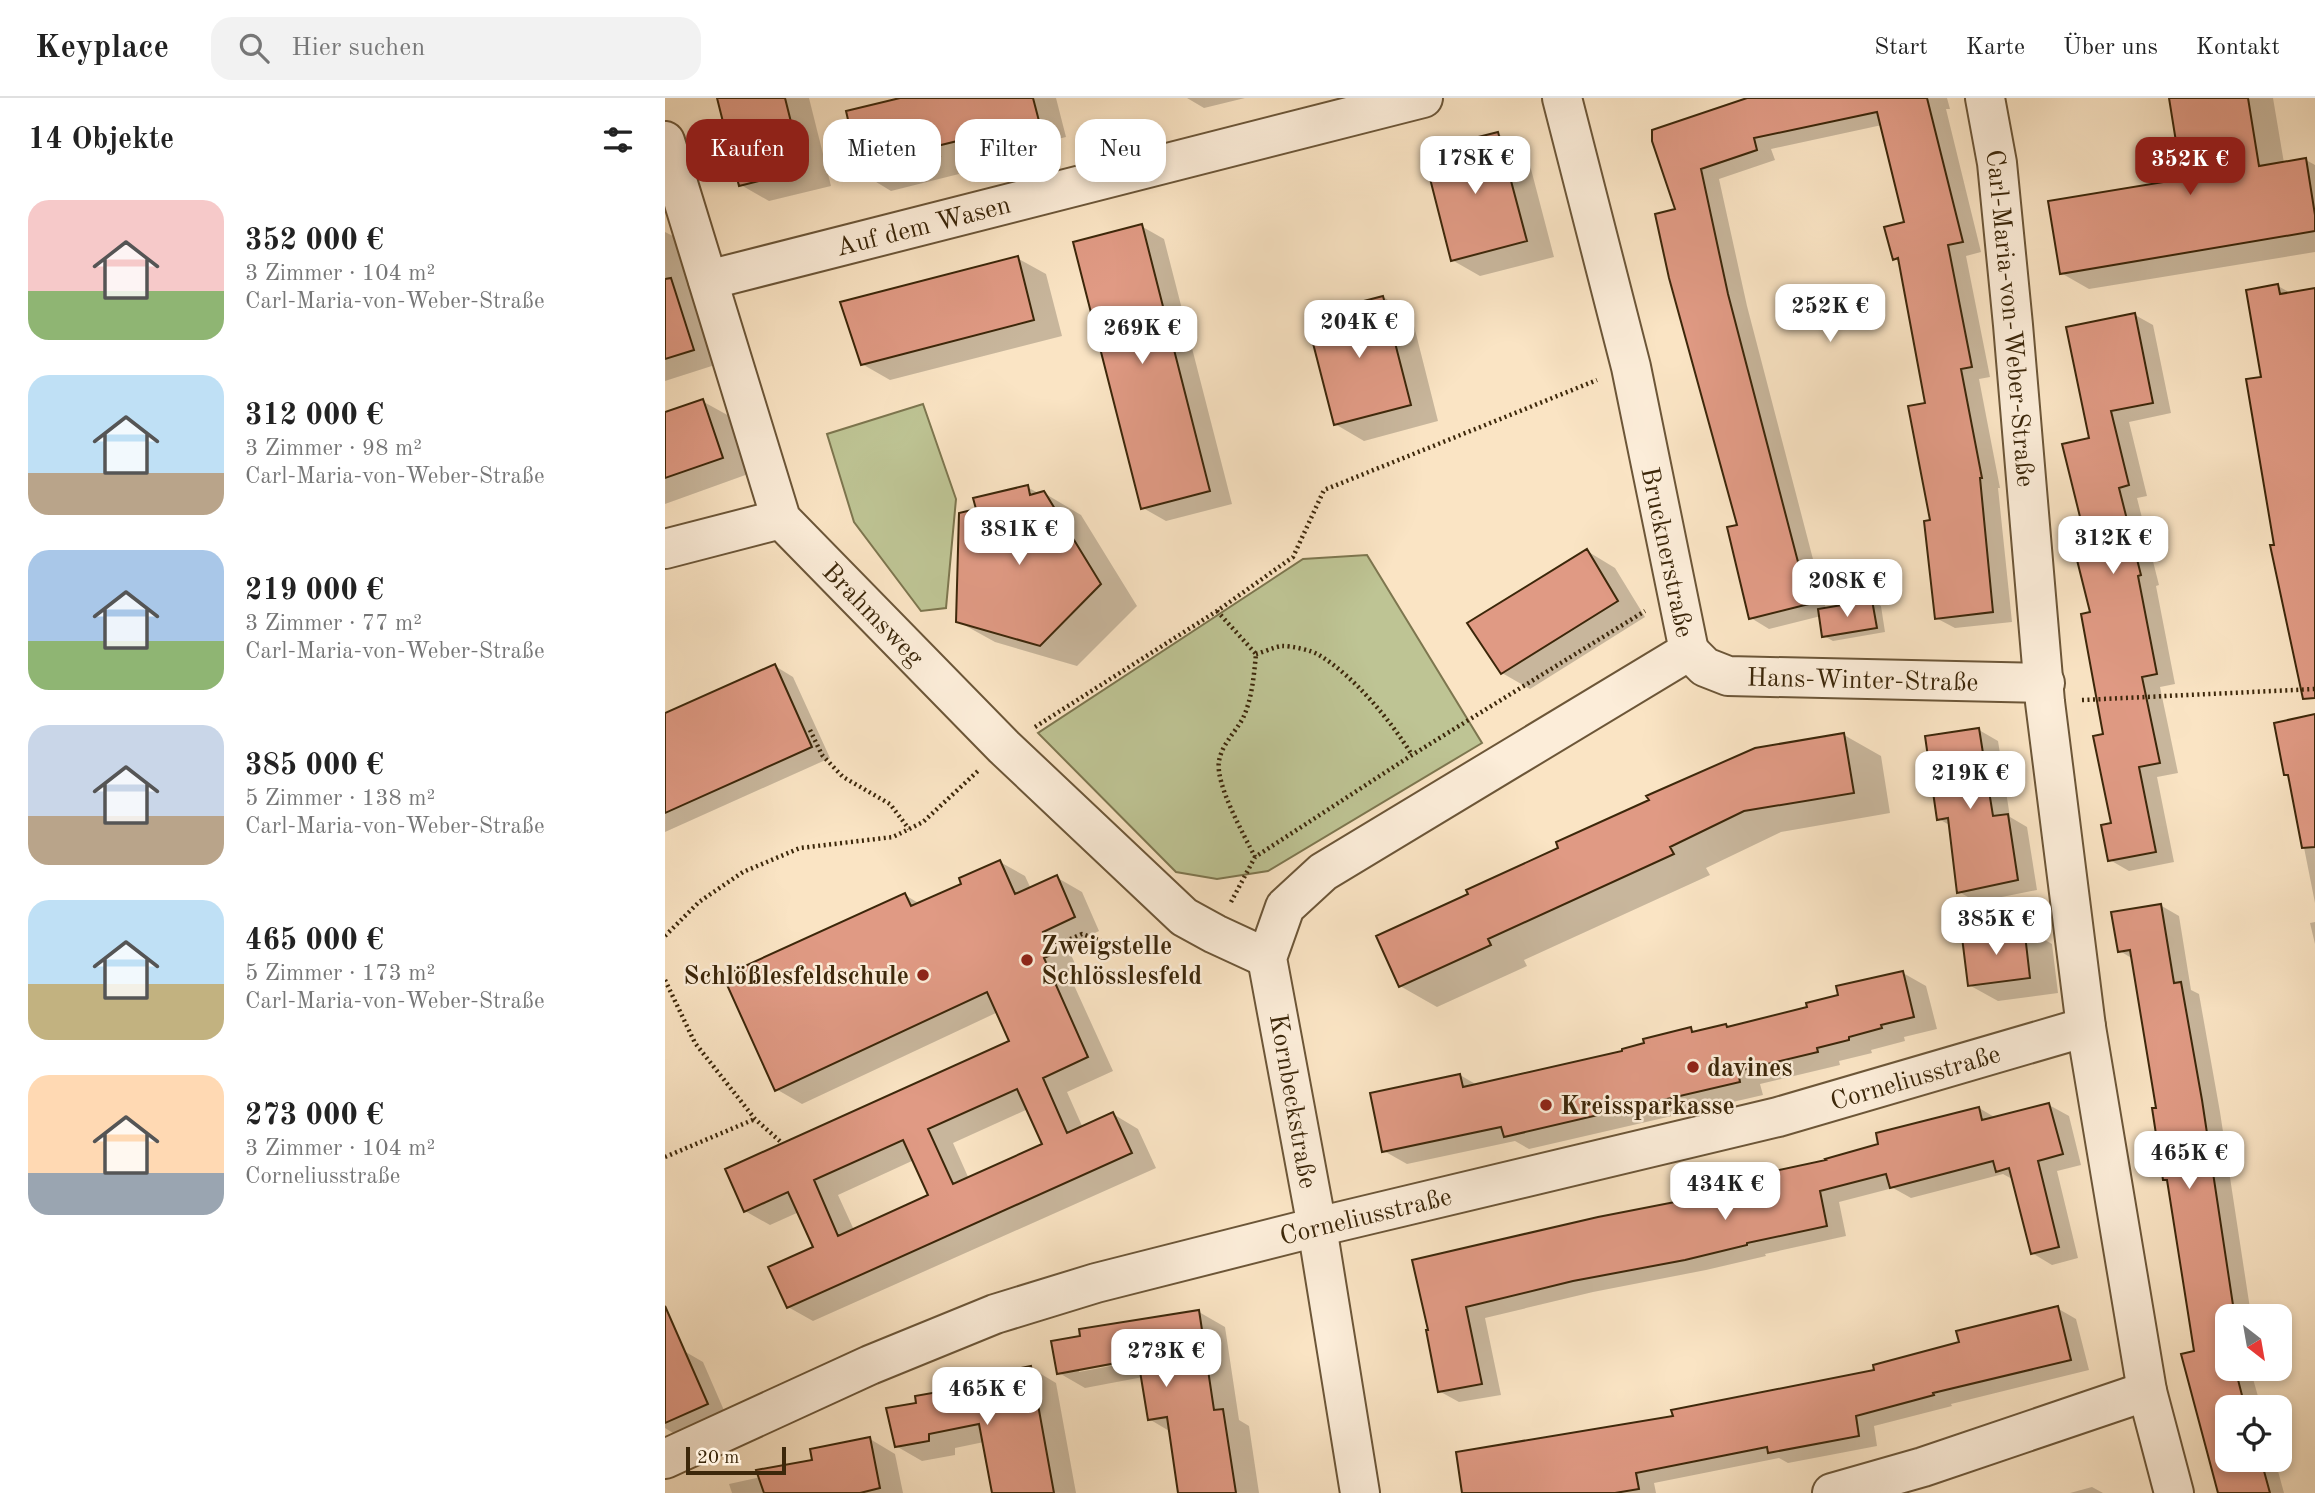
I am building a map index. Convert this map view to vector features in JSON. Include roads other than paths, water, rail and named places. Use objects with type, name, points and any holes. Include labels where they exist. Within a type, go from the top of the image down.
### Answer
[{"type":"street","name":"Auf dem Wasen","points":[[708,280],[1423,98]]},
{"type":"street","name":"Brucknerstraße","points":[[1267,958],[1285,907],[1323,872],[1689,651],[1631,367],[1562,98]]},
{"type":"street","name":"Carl-Maria-von-Weber-Straße","points":[[1986,98],[1997,163],[2011,298],[2045,693],[2086,1027],[2147,1391],[2174,1493]]},
{"type":"street","name":"Brahmsweg","points":[[665,144],[782,519],[1004,747],[1199,925],[1267,958]]},
{"type":"street","points":[[665,549],[782,519]]},
{"type":"street","name":"Hans-Winter-Straße","points":[[1689,651],[1705,667],[1728,676],[2045,693]]},
{"type":"street","name":"Kornbeckstraße","points":[[1267,958],[1317,1227],[1360,1493]]},
{"type":"street","name":"Corneliusstraße","points":[[665,1459],[870,1365],[995,1314],[1096,1283],[1778,1116],[2086,1027]]},
{"type":"street","points":[[1832,1493],[1923,1467],[2147,1391]]},
{"type":"place","name":"Zweigstelle Schlösslesfeld","points":[[1027,960]]},
{"type":"place","name":"Schlößlesfeldschule","points":[[923,975]]},
{"type":"place","name":"davines","points":[[1693,1067]]},
{"type":"place","name":"Kreissparkasse","points":[[1546,1105]]}]
